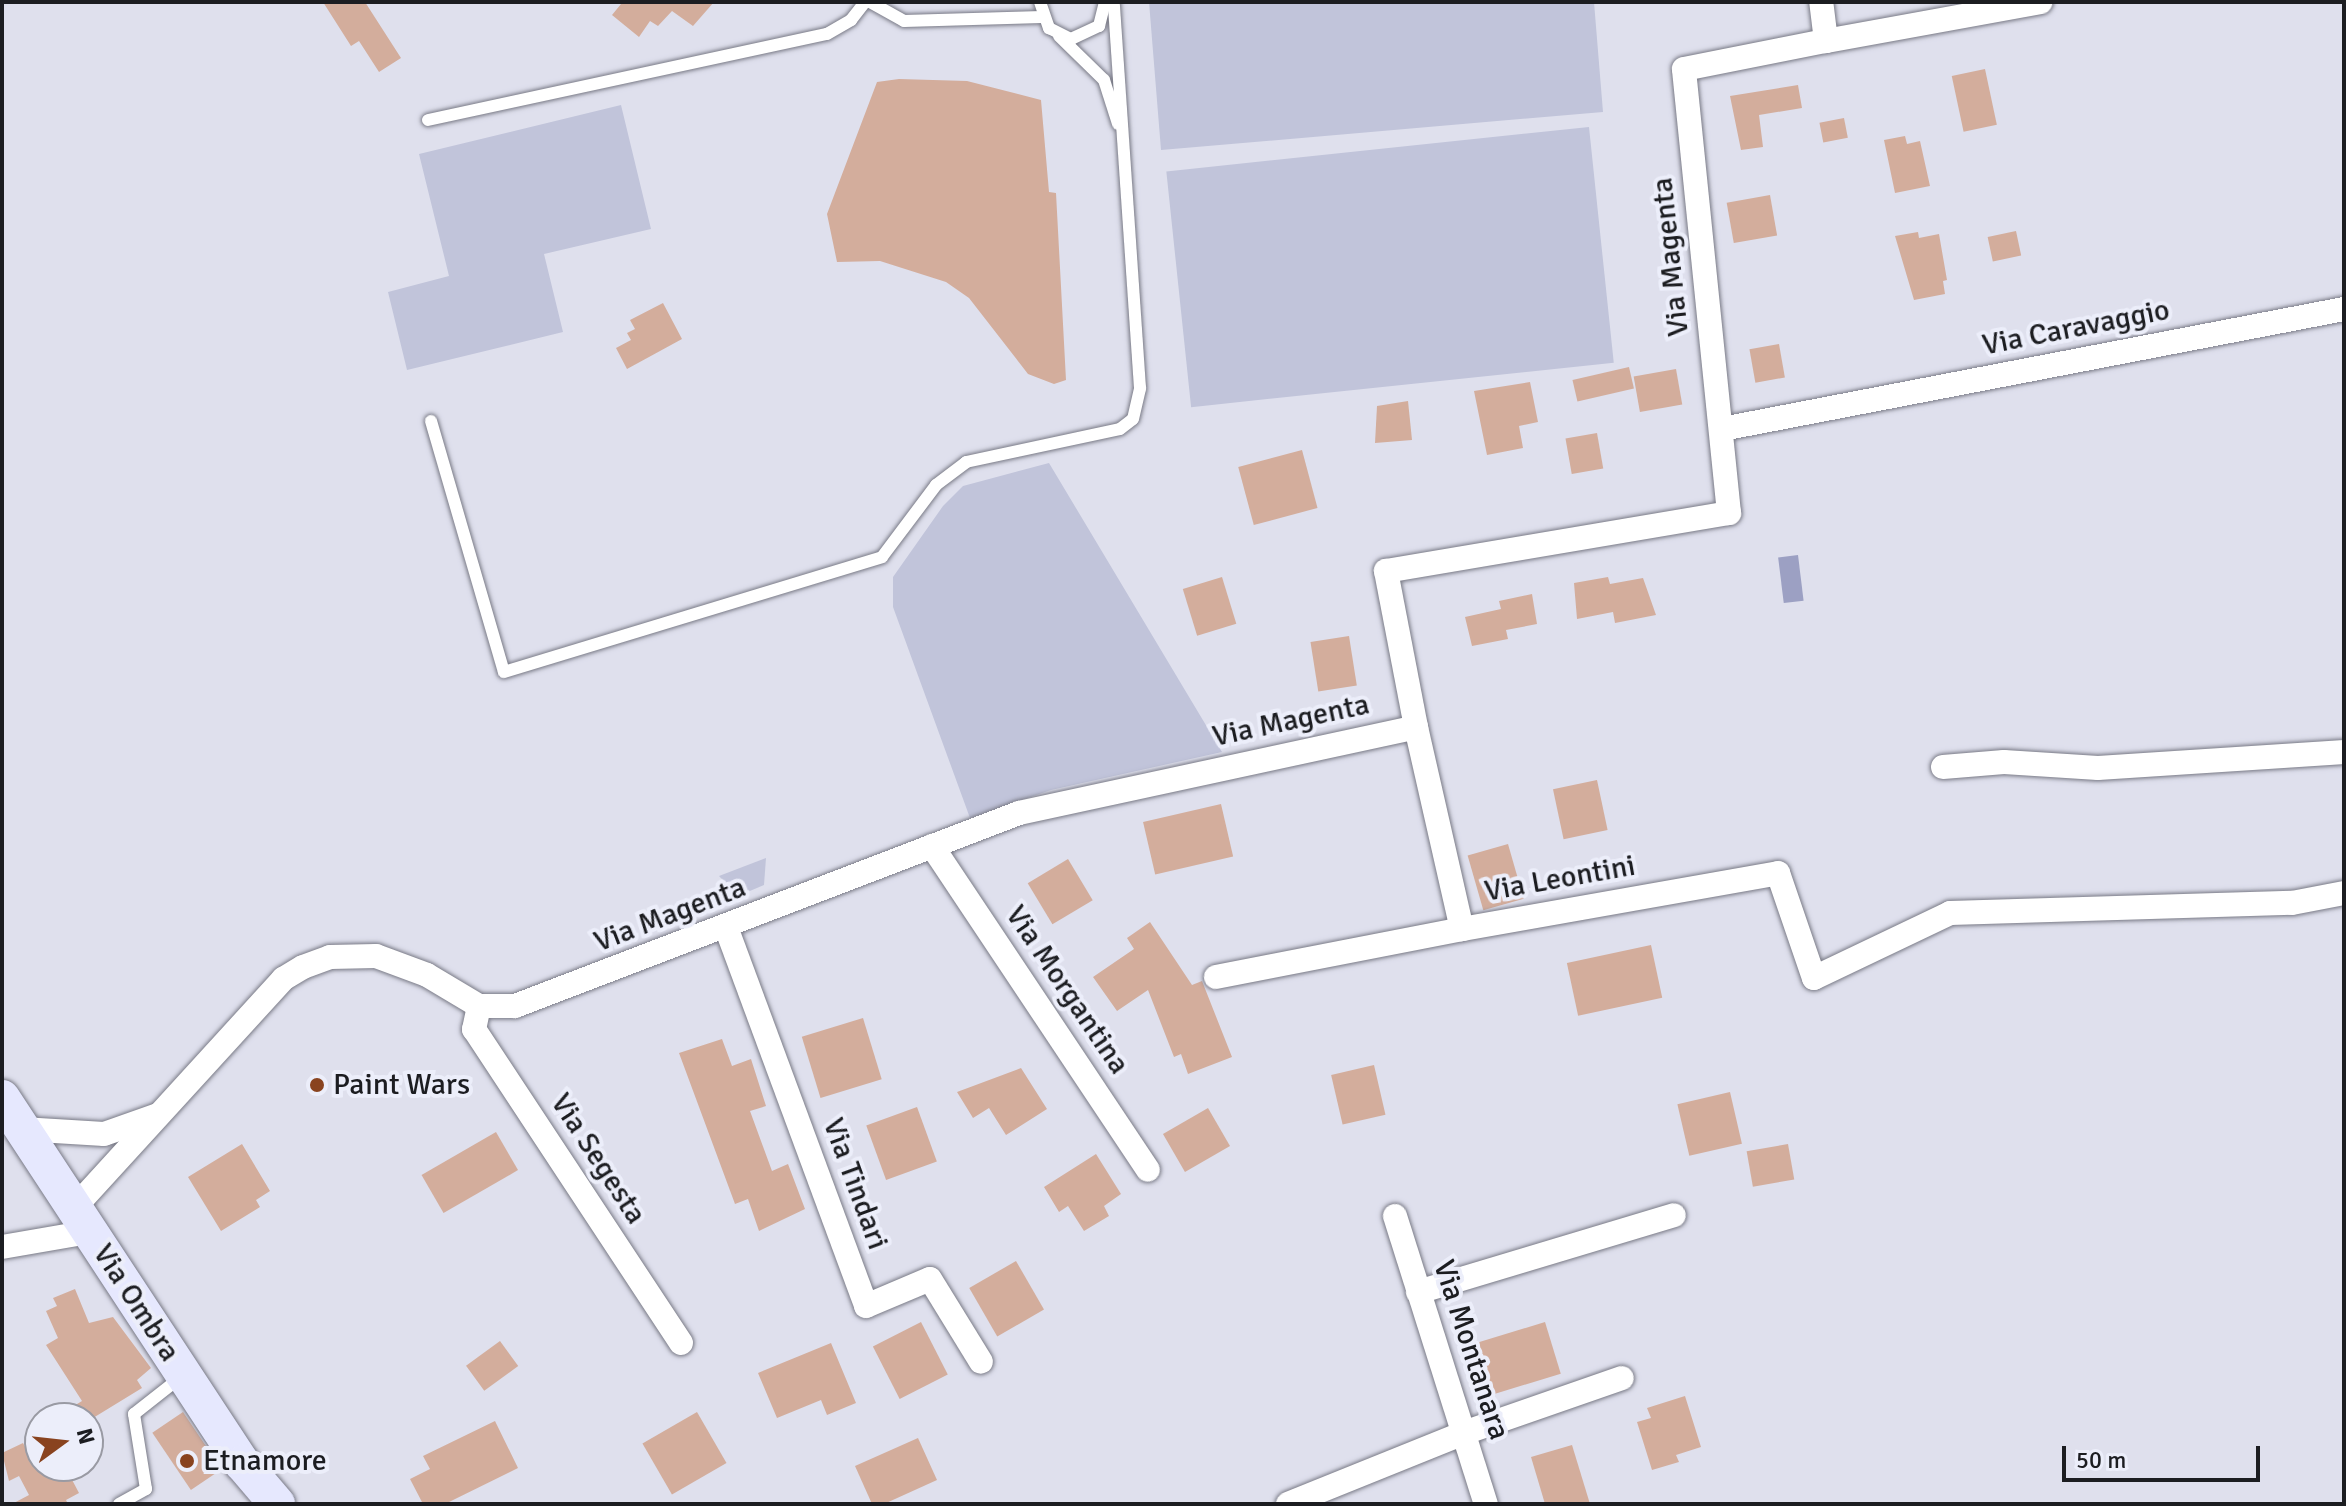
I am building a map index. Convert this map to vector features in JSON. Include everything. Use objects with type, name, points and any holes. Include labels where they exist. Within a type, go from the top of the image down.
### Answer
[{"type":"main road","name":"Via Ombra","points":[[2,1098],[242,1463],[277,1504]]},
{"type":"street","points":[[1821,2],[1826,41],[2040,2]]},
{"type":"street","name":"Via Magenta","points":[[479,1006],[505,1008],[539,999],[1019,813],[1416,727],[1386,571],[1729,513],[1684,69],[1826,41]]},
{"type":"street","name":"Via Caravaggio","points":[[1722,429],[2344,309]]},
{"type":"street","name":"Via Leontini","points":[[1416,727],[1462,929],[1778,873],[1814,978],[1950,913],[2292,903],[2344,893]]},
{"type":"street","points":[[1943,767],[2004,762],[2098,768],[2344,752]]},
{"type":"street","name":"Via Morgantina","points":[[932,846],[1148,1170]]},
{"type":"street","name":"Via Tindari","points":[[726,927],[866,1306],[930,1279],[981,1362]]},
{"type":"street","points":[[1216,977],[1462,929]]},
{"type":"street","points":[[2,1247],[82,1219],[161,1114],[283,979],[330,957],[397,961],[479,1006]]},
{"type":"street","name":"Via Segesta","points":[[479,1006],[474,1029],[681,1343]]},
{"type":"street","points":[[22,1129],[104,1134],[161,1114]]},
{"type":"street","points":[[1418,1292],[1674,1215]]},
{"type":"street","name":"Via Montanara","points":[[1395,1216],[1486,1504]]},
{"type":"street","points":[[1288,1504],[1464,1433],[1622,1378]]},
{"type":"lane","points":[[428,120],[827,34],[851,20],[868,2],[904,21],[1042,17]]},
{"type":"lane","points":[[1040,2],[1042,17],[1104,80],[1124,146]]},
{"type":"lane","points":[[1059,36],[1089,35],[1102,20],[1105,2]]},
{"type":"lane","points":[[431,421],[504,672],[882,557],[936,485],[966,462],[1103,435],[1133,419],[1140,388],[1114,2]]},
{"type":"lane","points":[[119,1504],[146,1489],[134,1414],[184,1375]]},
{"type":"shaded area","points":[[1149,2],[1594,2],[1603,112],[1161,150]]},
{"type":"shaded area","points":[[621,105],[651,229],[544,254],[563,332],[407,370],[388,292],[449,276],[419,154]]},
{"type":"shaded area","points":[[1589,127],[1614,363],[1191,407],[1166,171]]},
{"type":"shaded area","points":[[1049,463],[1222,752],[1051,790],[970,818],[893,607],[893,577],[943,506],[963,486]]},
{"type":"shaded area","points":[[1798,555],[1804,601],[1784,603],[1778,557]]},
{"type":"shaded area","points":[[766,858],[764,885],[738,896],[719,876]]},
{"type":"building","points":[[323,2],[365,2],[401,58],[379,72],[359,41],[351,46]]},
{"type":"building","points":[[617,2],[714,2],[693,26],[672,11],[658,26],[650,21],[639,37],[612,15],[621,4]]},
{"type":"building","points":[[1985,69],[1997,125],[1964,132],[1952,76]]},
{"type":"building","points":[[899,79],[967,81],[1041,100],[1049,192],[1056,193],[1066,380],[1054,384],[1028,374],[969,298],[946,282],[880,261],[837,262],[827,214],[877,82]]},
{"type":"building","points":[[1798,85],[1802,108],[1759,115],[1763,147],[1741,150],[1730,96]]},
{"type":"building","points":[[1844,118],[1848,138],[1823,142],[1819,123]]},
{"type":"building","points":[[1905,136],[1907,144],[1920,141],[1930,186],[1895,193],[1884,140]]},
{"type":"building","points":[[1770,195],[1777,235],[1734,243],[1727,203]]},
{"type":"building","points":[[2016,231],[2021,255],[1993,261],[1988,237]]},
{"type":"building","points":[[1918,232],[1919,238],[1939,234],[1947,280],[1943,281],[1945,294],[1914,300],[1895,236]]},
{"type":"building","points":[[663,303],[682,339],[627,369],[616,348],[631,340],[627,333],[635,329],[630,320]]},
{"type":"building","points":[[1779,344],[1785,377],[1755,383],[1749,349]]},
{"type":"building","points":[[1629,367],[1634,388],[1577,401],[1572,380]]},
{"type":"building","points":[[1676,369],[1682,404],[1640,412],[1634,376]]},
{"type":"building","points":[[1530,382],[1538,422],[1519,426],[1523,448],[1487,455],[1474,391]]},
{"type":"building","points":[[1408,401],[1412,440],[1375,443],[1377,406]]},
{"type":"building","points":[[1597,433],[1603,468],[1572,474],[1565,439]]},
{"type":"building","points":[[1302,450],[1318,508],[1254,525],[1238,467]]},
{"type":"building","points":[[1222,577],[1236,624],[1197,636],[1183,589]]},
{"type":"building","points":[[1608,577],[1610,584],[1643,578],[1656,615],[1615,623],[1613,612],[1577,619],[1574,583]]},
{"type":"building","points":[[1532,594],[1537,624],[1506,630],[1508,639],[1472,646],[1465,617],[1501,609],[1499,601]]},
{"type":"building","points":[[1349,636],[1357,685],[1318,691],[1310,642]]},
{"type":"building","points":[[1597,780],[1608,830],[1564,839],[1553,789]]},
{"type":"building","points":[[1221,804],[1233,857],[1155,875],[1143,822]]},
{"type":"building","points":[[1508,844],[1524,899],[1483,910],[1468,856]]},
{"type":"building","points":[[1068,859],[1093,900],[1052,924],[1028,883]]},
{"type":"building","points":[[1150,922],[1192,985],[1202,981],[1232,1057],[1188,1074],[1181,1054],[1174,1057],[1148,990],[1117,1011],[1093,977],[1134,949],[1127,938]]},
{"type":"building","points":[[1651,945],[1662,998],[1578,1016],[1567,963]]},
{"type":"building","points":[[863,1018],[882,1079],[821,1098],[802,1037]]},
{"type":"building","points":[[722,1039],[732,1066],[751,1059],[766,1106],[750,1111],[772,1171],[788,1164],[805,1209],[759,1231],[748,1199],[735,1204],[679,1053]]},
{"type":"building","points":[[1374,1065],[1385,1115],[1343,1125],[1331,1075]]},
{"type":"building","points":[[1021,1068],[1047,1109],[1006,1135],[989,1108],[973,1118],[957,1092]]},
{"type":"building","points":[[1730,1092],[1742,1144],[1689,1156],[1677,1104]]},
{"type":"building","points":[[917,1107],[937,1162],[886,1180],[866,1125]]},
{"type":"building","points":[[1208,1108],[1230,1146],[1185,1172],[1163,1134]]},
{"type":"building","points":[[496,1132],[518,1170],[444,1213],[422,1175]]},
{"type":"building","points":[[242,1144],[270,1191],[256,1200],[260,1207],[221,1231],[188,1177]]},
{"type":"building","points":[[1788,1144],[1794,1179],[1753,1187],[1747,1151]]},
{"type":"building","points":[[1096,1154],[1121,1194],[1104,1206],[1109,1216],[1084,1231],[1068,1206],[1059,1212],[1044,1187]]},
{"type":"building","points":[[1016,1261],[1044,1309],[997,1336],[969,1288]]},
{"type":"building","points":[[75,1289],[89,1323],[113,1317],[151,1368],[137,1380],[142,1388],[104,1411],[104,1402],[80,1402],[46,1345],[58,1338],[46,1311],[57,1306],[53,1298]]},
{"type":"building","points":[[921,1322],[948,1375],[900,1399],[873,1347]]},
{"type":"building","points":[[1545,1322],[1561,1374],[1492,1395],[1476,1343]]},
{"type":"building","points":[[500,1341],[518,1366],[484,1391],[466,1366]]},
{"type":"building","points":[[831,1343],[856,1403],[827,1415],[821,1400],[777,1418],[758,1373]]},
{"type":"building","points":[[1685,1396],[1701,1447],[1676,1455],[1679,1462],[1652,1470],[1637,1422],[1651,1418],[1647,1408]]},
{"type":"building","points":[[183,1412],[222,1469],[191,1490],[152,1433]]},
{"type":"building","points":[[697,1412],[726,1463],[672,1495],[642,1444]]},
{"type":"building","points":[[495,1421],[518,1468],[445,1504],[423,1504],[410,1479],[430,1469],[423,1456]]},
{"type":"building","points":[[918,1438],[937,1480],[884,1504],[872,1504],[855,1466]]},
{"type":"building","points":[[23,1443],[24,1482],[73,1482],[79,1493],[66,1500],[68,1504],[12,1504],[29,1495],[19,1476],[9,1481],[2,1453]]},
{"type":"building","points":[[1572,1445],[1590,1504],[1545,1504],[1531,1457]]},
{"type":"place","name":"Paint Wars","points":[[317,1085]]},
{"type":"place","name":"Etnamore","points":[[187,1461]]}]
